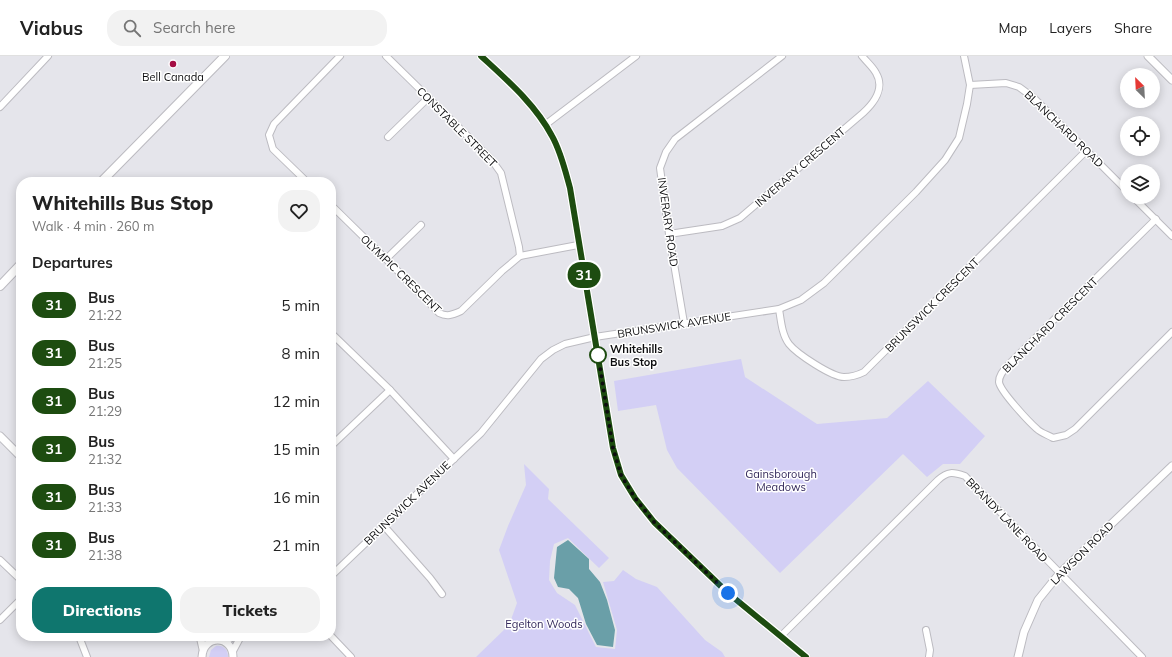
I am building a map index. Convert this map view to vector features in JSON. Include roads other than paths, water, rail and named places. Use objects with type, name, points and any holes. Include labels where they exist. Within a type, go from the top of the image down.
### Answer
[{"type":"main road","points":[[106,177],[224,56]]},
{"type":"main road","points":[[0,286],[16,269]]},
{"type":"street","points":[[0,107],[48,56]]},
{"type":"street","points":[[302,177],[273,149],[269,135],[274,124],[340,56]]},
{"type":"street","name":"CONSTABLE STREET","points":[[386,56],[490,159],[501,173],[520,256]]},
{"type":"street","points":[[481,56],[519,92],[538,114],[562,159],[570,188],[578,245],[613,448],[621,475],[635,498],[654,522],[723,587],[806,657]]},
{"type":"street","points":[[545,125],[636,56]]},
{"type":"street","name":"INVERARY ROAD","points":[[684,323],[669,234],[660,168],[666,152],[675,139],[782,56]]},
{"type":"street","name":"INVERARY CRESCENT","points":[[669,234],[722,226],[740,218],[863,113],[873,103],[878,94],[879,83],[877,74],[862,56]]},
{"type":"street","name":"BRUNSWICK AVENUE","points":[[336,571],[481,433],[541,359],[553,350],[565,344],[595,337],[778,309],[801,300],[824,283],[916,192],[945,160],[959,138],[970,84],[964,56]]},
{"type":"street","points":[[1148,56],[1172,80]]},
{"type":"street","name":"BLANCHARD ROAD","points":[[970,84],[1006,83],[1019,86],[1034,98],[1120,184]]},
{"type":"street","points":[[388,137],[428,98]]},
{"type":"street","name":"BRUNSWICK CRESCENT","points":[[778,309],[784,335],[790,345],[809,361],[842,377],[854,376],[864,372],[1086,151]]},
{"type":"street","points":[[1140,204],[1172,236]]},
{"type":"street","name":"OLYMPIC CRESCENT","points":[[336,211],[386,259],[438,313],[445,316],[453,315],[461,311],[502,271],[520,256],[578,245]]},
{"type":"street","name":"BLANCHARD CRESCENT","points":[[1156,219],[1010,363],[1000,376],[999,383],[1011,401],[1037,429],[1053,438],[1066,435],[1075,428],[1172,332]]},
{"type":"street","points":[[386,259],[421,225]]},
{"type":"street","points":[[336,337],[390,390],[454,459]]},
{"type":"street","points":[[336,441],[390,390]]},
{"type":"street","points":[[0,436],[16,452]]},
{"type":"street","name":"LAWSON ROAD","points":[[1018,657],[1024,632],[1038,600],[1060,574],[1172,466]]},
{"type":"street","name":"BRANDY LANE ROAD","points":[[781,636],[945,474],[955,473],[965,476],[1142,657]]},
{"type":"street","points":[[384,526],[430,578],[442,594]]},
{"type":"street","points":[[0,560],[16,575]]},
{"type":"street","points":[[0,620],[16,604]]},
{"type":"street","points":[[926,630],[930,650],[929,657]]},
{"type":"street","points":[[81,641],[87,657]]},
{"type":"street","points":[[202,641],[203,653]]},
{"type":"street","points":[[203,653],[205,646],[212,641]]},
{"type":"street","points":[[225,641],[231,647],[233,654]]},
{"type":"street","points":[[233,654],[239,641]]},
{"type":"street","points":[[336,641],[351,657]]},
{"type":"water","points":[[568,540],[589,559],[589,569],[600,582],[607,600],[615,630],[613,647],[597,645],[586,624],[578,598],[569,589],[558,587],[554,578],[557,547]]},
{"type":"place","name":"Bell Canada","points":[[173,64]]},
{"type":"place","name":"Whitehills Bus Stop","points":[[598,355]]},
{"type":"park label","name":"Gainsborough Meadows","points":[[781,480]]},
{"type":"park label","name":"Egelton Woods","points":[[544,624]]}]
